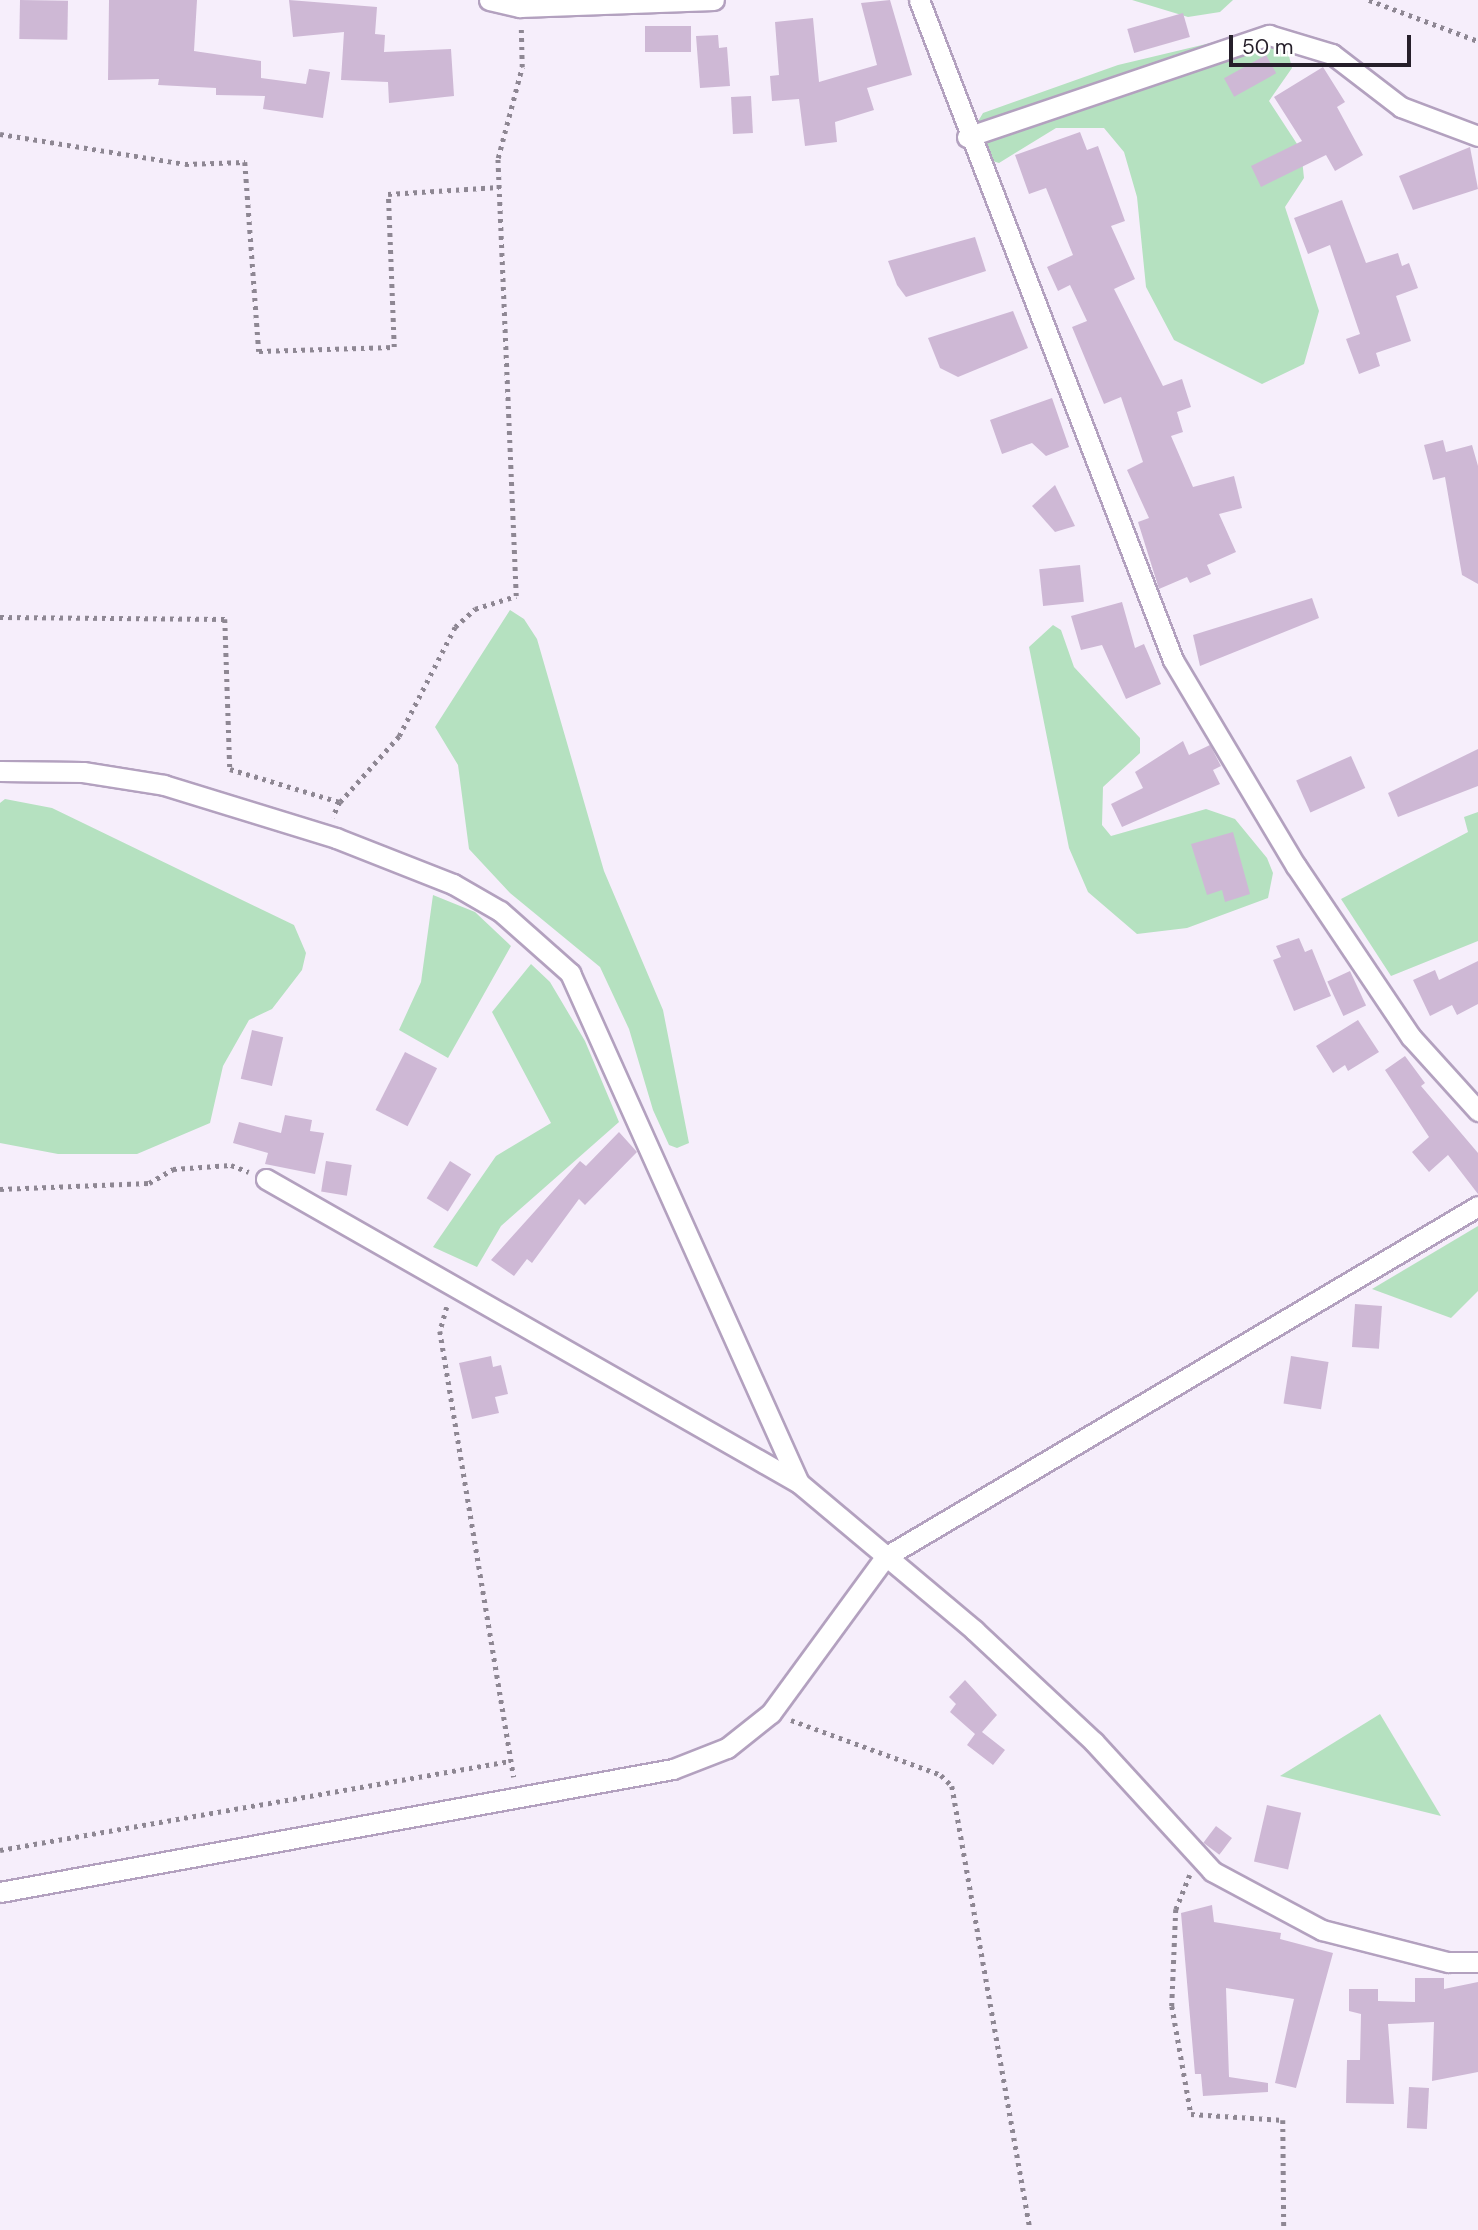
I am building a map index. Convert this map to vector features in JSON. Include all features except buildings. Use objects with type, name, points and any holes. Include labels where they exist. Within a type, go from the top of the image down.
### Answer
[{"type":"street","points":[[489,0],[520,7],[714,0]]},
{"type":"street","points":[[919,0],[967,137],[1173,660],[1296,866],[1404,1026],[1478,1111]]},
{"type":"street","points":[[967,137],[1269,35],[1332,54],[1401,107],[1478,136]]},
{"type":"street","points":[[0,771],[83,772],[164,785],[324,835],[453,884],[500,911],[570,973],[799,1483]]},
{"type":"street","points":[[266,1179],[799,1483],[1094,1742],[1197,1858],[1272,1909],[1322,1930],[1448,1962],[1478,1962]]},
{"type":"street","points":[[0,1892],[673,1769],[727,1748],[771,1713],[885,1557],[1478,1206]]},
{"type":"path","points":[[1369,0],[1478,41]]},
{"type":"path","points":[[324,835],[340,802],[399,736],[455,627],[475,609],[516,596],[498,158],[522,67],[520,7]]},
{"type":"path","points":[[0,134],[185,164],[245,162],[259,351],[394,347],[388,194],[499,187]]},
{"type":"path","points":[[0,617],[225,619],[230,769],[340,802]]},
{"type":"path","points":[[0,1189],[149,1183],[173,1169],[231,1165],[266,1179]]},
{"type":"path","points":[[453,1286],[440,1331],[510,1761],[520,1798]]},
{"type":"path","points":[[771,1713],[941,1775],[952,1786],[1030,2230]]},
{"type":"path","points":[[0,1850],[510,1761]]},
{"type":"path","points":[[1197,1858],[1176,1909],[1172,2006],[1191,2114],[1283,2120],[1284,2230]]},
{"type":"green space","points":[[1132,0],[1233,0],[1220,12],[1188,17]]},
{"type":"green space","points":[[1265,30],[1288,52],[1292,68],[1269,101],[1301,150],[1304,178],[1285,207],[1319,311],[1304,364],[1262,384],[1174,340],[1146,287],[1137,197],[1124,152],[1104,128],[1056,128],[999,163],[986,159],[977,123],[983,113],[1118,65]]},
{"type":"green space","points":[[510,610],[524,619],[537,639],[604,871],[663,1010],[689,1143],[677,1148],[669,1145],[653,1110],[629,1029],[600,967],[510,893],[469,849],[458,765],[435,727]]},
{"type":"green space","points":[[1053,625],[1061,630],[1074,667],[1140,738],[1140,753],[1103,787],[1102,825],[1111,836],[1206,809],[1235,819],[1267,858],[1273,873],[1268,898],[1187,928],[1137,934],[1088,892],[1069,848],[1029,647]]},
{"type":"green space","points":[[5,799],[52,808],[294,925],[306,953],[302,970],[272,1009],[249,1020],[223,1066],[210,1123],[137,1154],[58,1154],[0,1143],[0,803]]},
{"type":"green space","points":[[1478,812],[1478,941],[1391,976],[1341,899],[1468,832],[1464,817]]},
{"type":"green space","points":[[433,895],[475,912],[511,946],[448,1058],[399,1030],[421,982]]},
{"type":"green space","points":[[531,964],[550,982],[585,1041],[619,1122],[501,1226],[477,1267],[433,1247],[496,1156],[551,1123],[492,1012]]},
{"type":"green space","points":[[1478,1226],[1478,1291],[1451,1318],[1372,1289]]},
{"type":"green space","points":[[1380,1714],[1441,1816],[1280,1776]]}]
